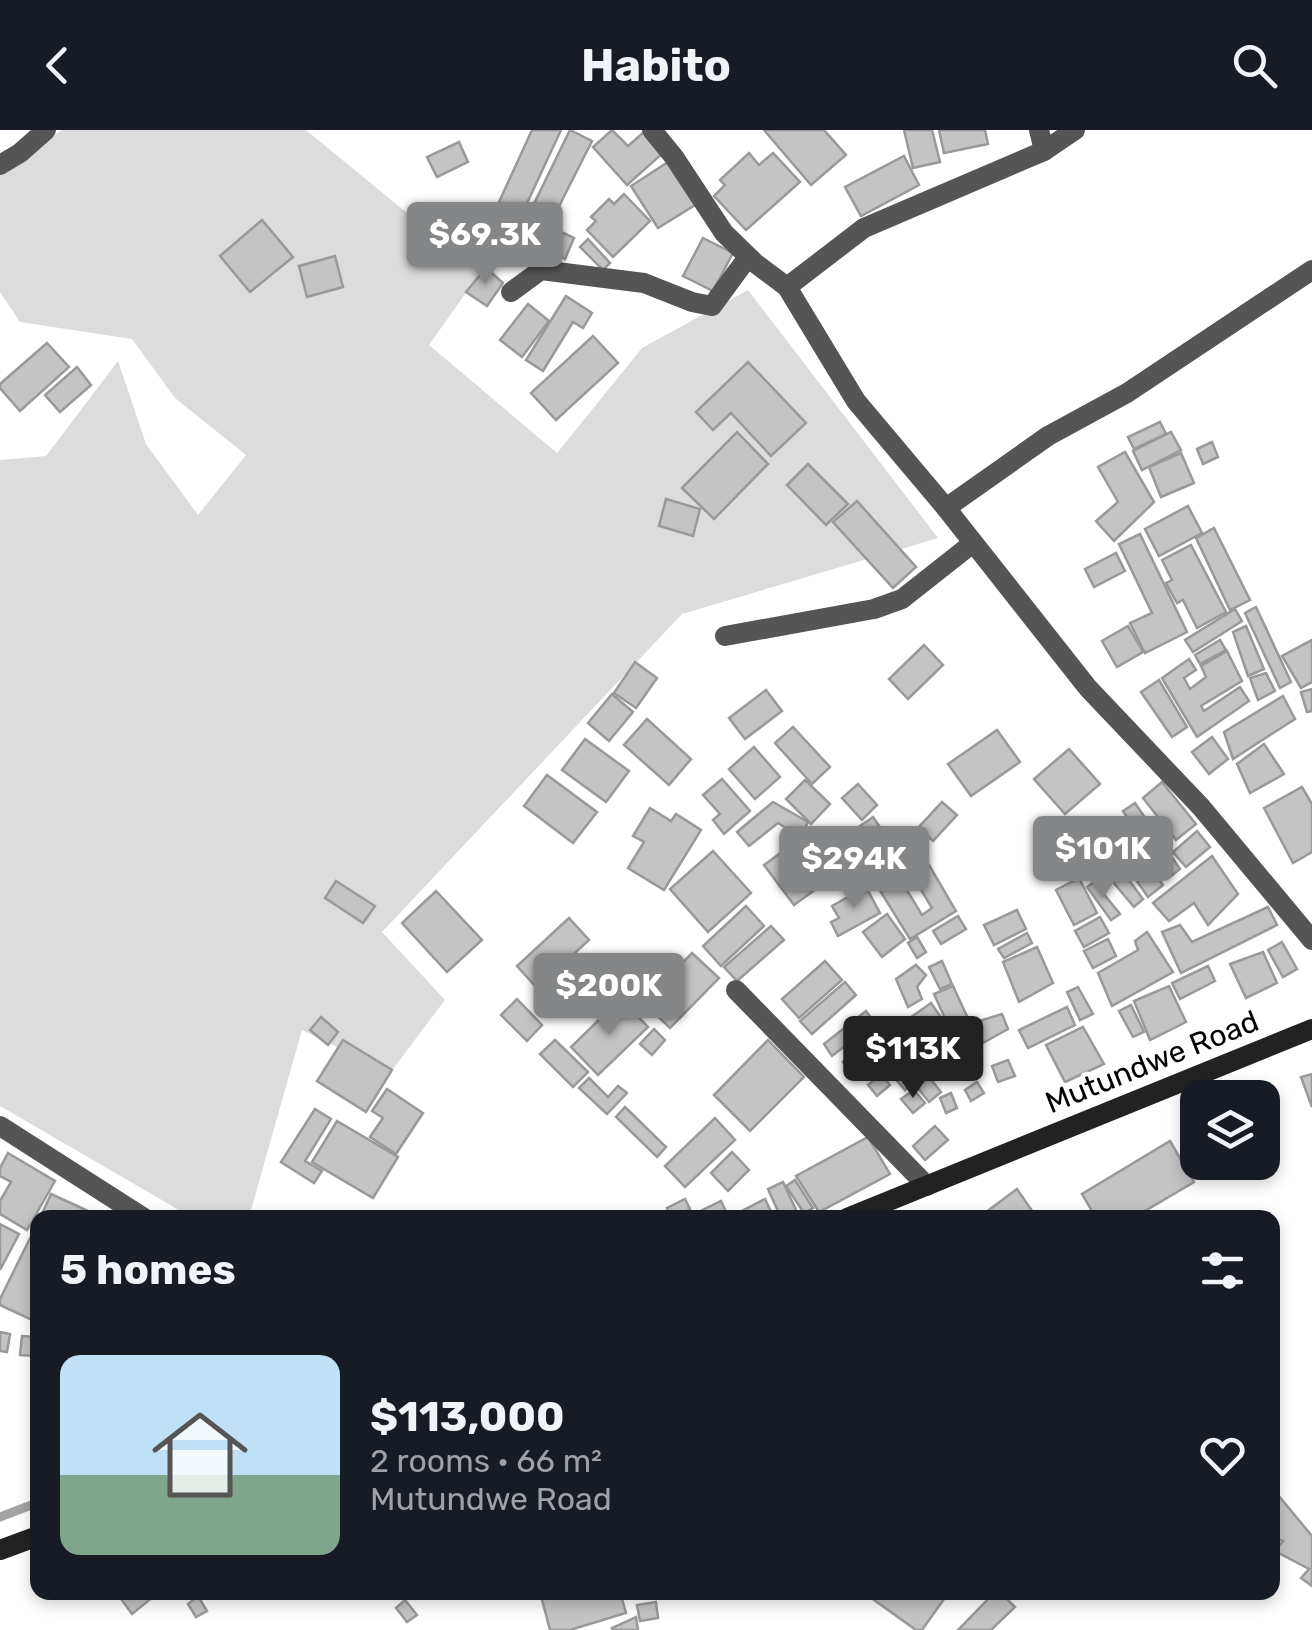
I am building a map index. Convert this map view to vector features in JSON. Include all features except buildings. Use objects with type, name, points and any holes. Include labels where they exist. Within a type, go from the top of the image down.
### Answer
[{"type":"main road","name":"Mutundwe Road","points":[[867,1210],[1312,1029]]},
{"type":"main road","points":[[0,1550],[30,1539]]},
{"type":"street","points":[[0,165],[46,130]]},
{"type":"street","points":[[652,130],[724,233],[786,287],[856,401],[1088,688],[1201,808],[1312,940]]},
{"type":"street","points":[[786,287],[864,228],[1042,140],[1074,130]]},
{"type":"street","points":[[512,292],[541,270],[644,282],[712,306],[748,257]]},
{"type":"street","points":[[946,508],[1048,436],[1126,393],[1312,270]]},
{"type":"street","points":[[725,636],[874,609],[902,598],[973,543]]},
{"type":"street","points":[[736,990],[926,1186]]},
{"type":"street","points":[[0,1126],[131,1210]]},
{"type":"shaded area","points":[[62,130],[306,130],[480,273],[429,345],[557,453],[642,348],[748,290],[938,538],[682,614],[382,932],[445,1000],[390,1073],[302,1030],[251,1210],[179,1210],[0,1106],[0,460],[46,456],[118,361],[146,444],[198,515],[246,455],[175,398],[132,339],[20,322],[0,292],[0,174]]},
{"type":"waterway","points":[[0,1517],[30,1506]]}]
